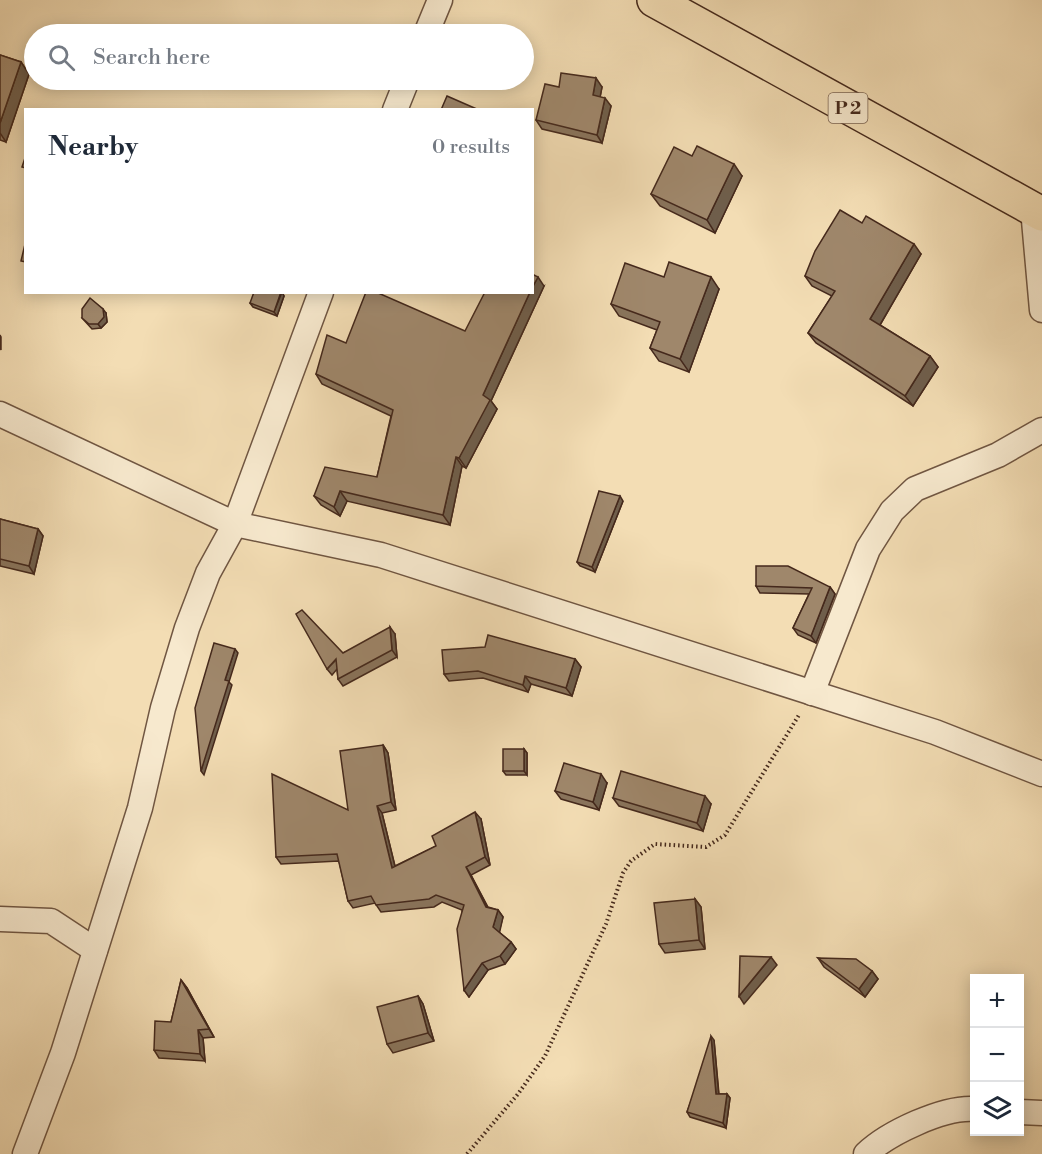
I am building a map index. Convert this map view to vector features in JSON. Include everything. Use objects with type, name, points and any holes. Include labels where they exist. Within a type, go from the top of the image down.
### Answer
[{"type":"main road","name":"P 2","points":[[654,0],[1037,212]]},
{"type":"street","points":[[430,24],[440,0]]},
{"type":"street","points":[[396,108],[403,90]]},
{"type":"street","points":[[1037,212],[1042,310]]},
{"type":"street","points":[[25,1154],[63,1053],[140,808],[163,708],[187,628],[208,573],[235,524],[320,294]]},
{"type":"street","points":[[0,414],[235,524],[381,555],[935,732],[1042,774]]},
{"type":"street","points":[[812,693],[868,549],[892,511],[915,489],[998,456],[1042,430]]},
{"type":"street","points":[[0,919],[51,921],[95,950]]},
{"type":"street","points":[[866,1154],[882,1139],[959,1108],[970,1109]]},
{"type":"street","points":[[1024,1112],[1042,1113]]},
{"type":"path","points":[[467,1154],[518,1094],[544,1056],[606,924],[623,873],[631,861],[655,844],[706,847],[725,835],[812,693]]},
{"type":"building","points":[[0,55],[21,62],[0,123]]},
{"type":"building","points":[[561,73],[596,78],[593,95],[605,98],[597,135],[536,120],[545,84],[559,87]]},
{"type":"building","points":[[447,96],[474,108],[442,108]]},
{"type":"building","points":[[697,146],[734,164],[707,220],[651,194],[674,147],[692,156]]},
{"type":"building","points":[[840,210],[862,223],[866,216],[914,244],[870,319],[930,356],[905,396],[808,333],[835,291],[805,276],[815,251]]},
{"type":"building","points":[[669,262],[711,277],[680,359],[650,348],[660,322],[611,304],[625,263],[664,277]]},
{"type":"building","points":[[253,294],[280,294],[274,312],[250,303]]},
{"type":"building","points":[[365,294],[381,294],[465,331],[484,294],[529,294],[483,395],[490,400],[459,458],[456,457],[443,515],[340,491],[334,507],[314,496],[325,467],[377,477],[393,410],[316,374],[327,335],[346,343]]},
{"type":"building","points":[[90,298],[103,309],[104,317],[98,324],[89,324],[82,318],[82,309]]},
{"type":"building","points":[[599,491],[620,496],[592,567],[577,562]]},
{"type":"building","points":[[0,519],[38,529],[29,566],[0,559]]},
{"type":"building","points":[[756,566],[788,566],[830,587],[811,636],[793,628],[812,588],[756,586]]},
{"type":"building","points":[[302,610],[343,653],[390,627],[392,650],[338,679],[336,659],[327,669],[296,614]]},
{"type":"building","points":[[488,635],[575,659],[566,688],[525,676],[523,685],[478,671],[444,674],[442,650],[485,647]]},
{"type":"building","points":[[214,643],[235,649],[225,680],[229,681],[201,771],[195,708]]},
{"type":"building","points":[[383,745],[391,802],[377,806],[392,868],[436,846],[432,836],[475,812],[485,857],[466,867],[486,907],[498,910],[493,927],[511,942],[500,956],[482,963],[464,990],[457,929],[464,905],[436,895],[429,899],[376,905],[371,896],[348,901],[337,854],[276,857],[272,774],[348,810],[340,751]]},
{"type":"building","points":[[503,749],[524,749],[524,771],[503,771]]},
{"type":"building","points":[[564,763],[601,774],[593,802],[555,791]]},
{"type":"building","points":[[621,771],[705,796],[697,823],[613,798]]},
{"type":"building","points":[[695,899],[699,940],[659,944],[654,903]]},
{"type":"building","points":[[740,956],[771,957],[739,996]]},
{"type":"building","points":[[818,958],[856,959],[872,971],[859,989]]},
{"type":"building","points":[[181,980],[209,1029],[198,1030],[200,1054],[154,1050],[155,1021],[171,1022]]},
{"type":"building","points":[[418,996],[428,1033],[387,1044],[377,1007]]},
{"type":"building","points":[[711,1036],[716,1094],[727,1094],[723,1123],[687,1112]]}]
